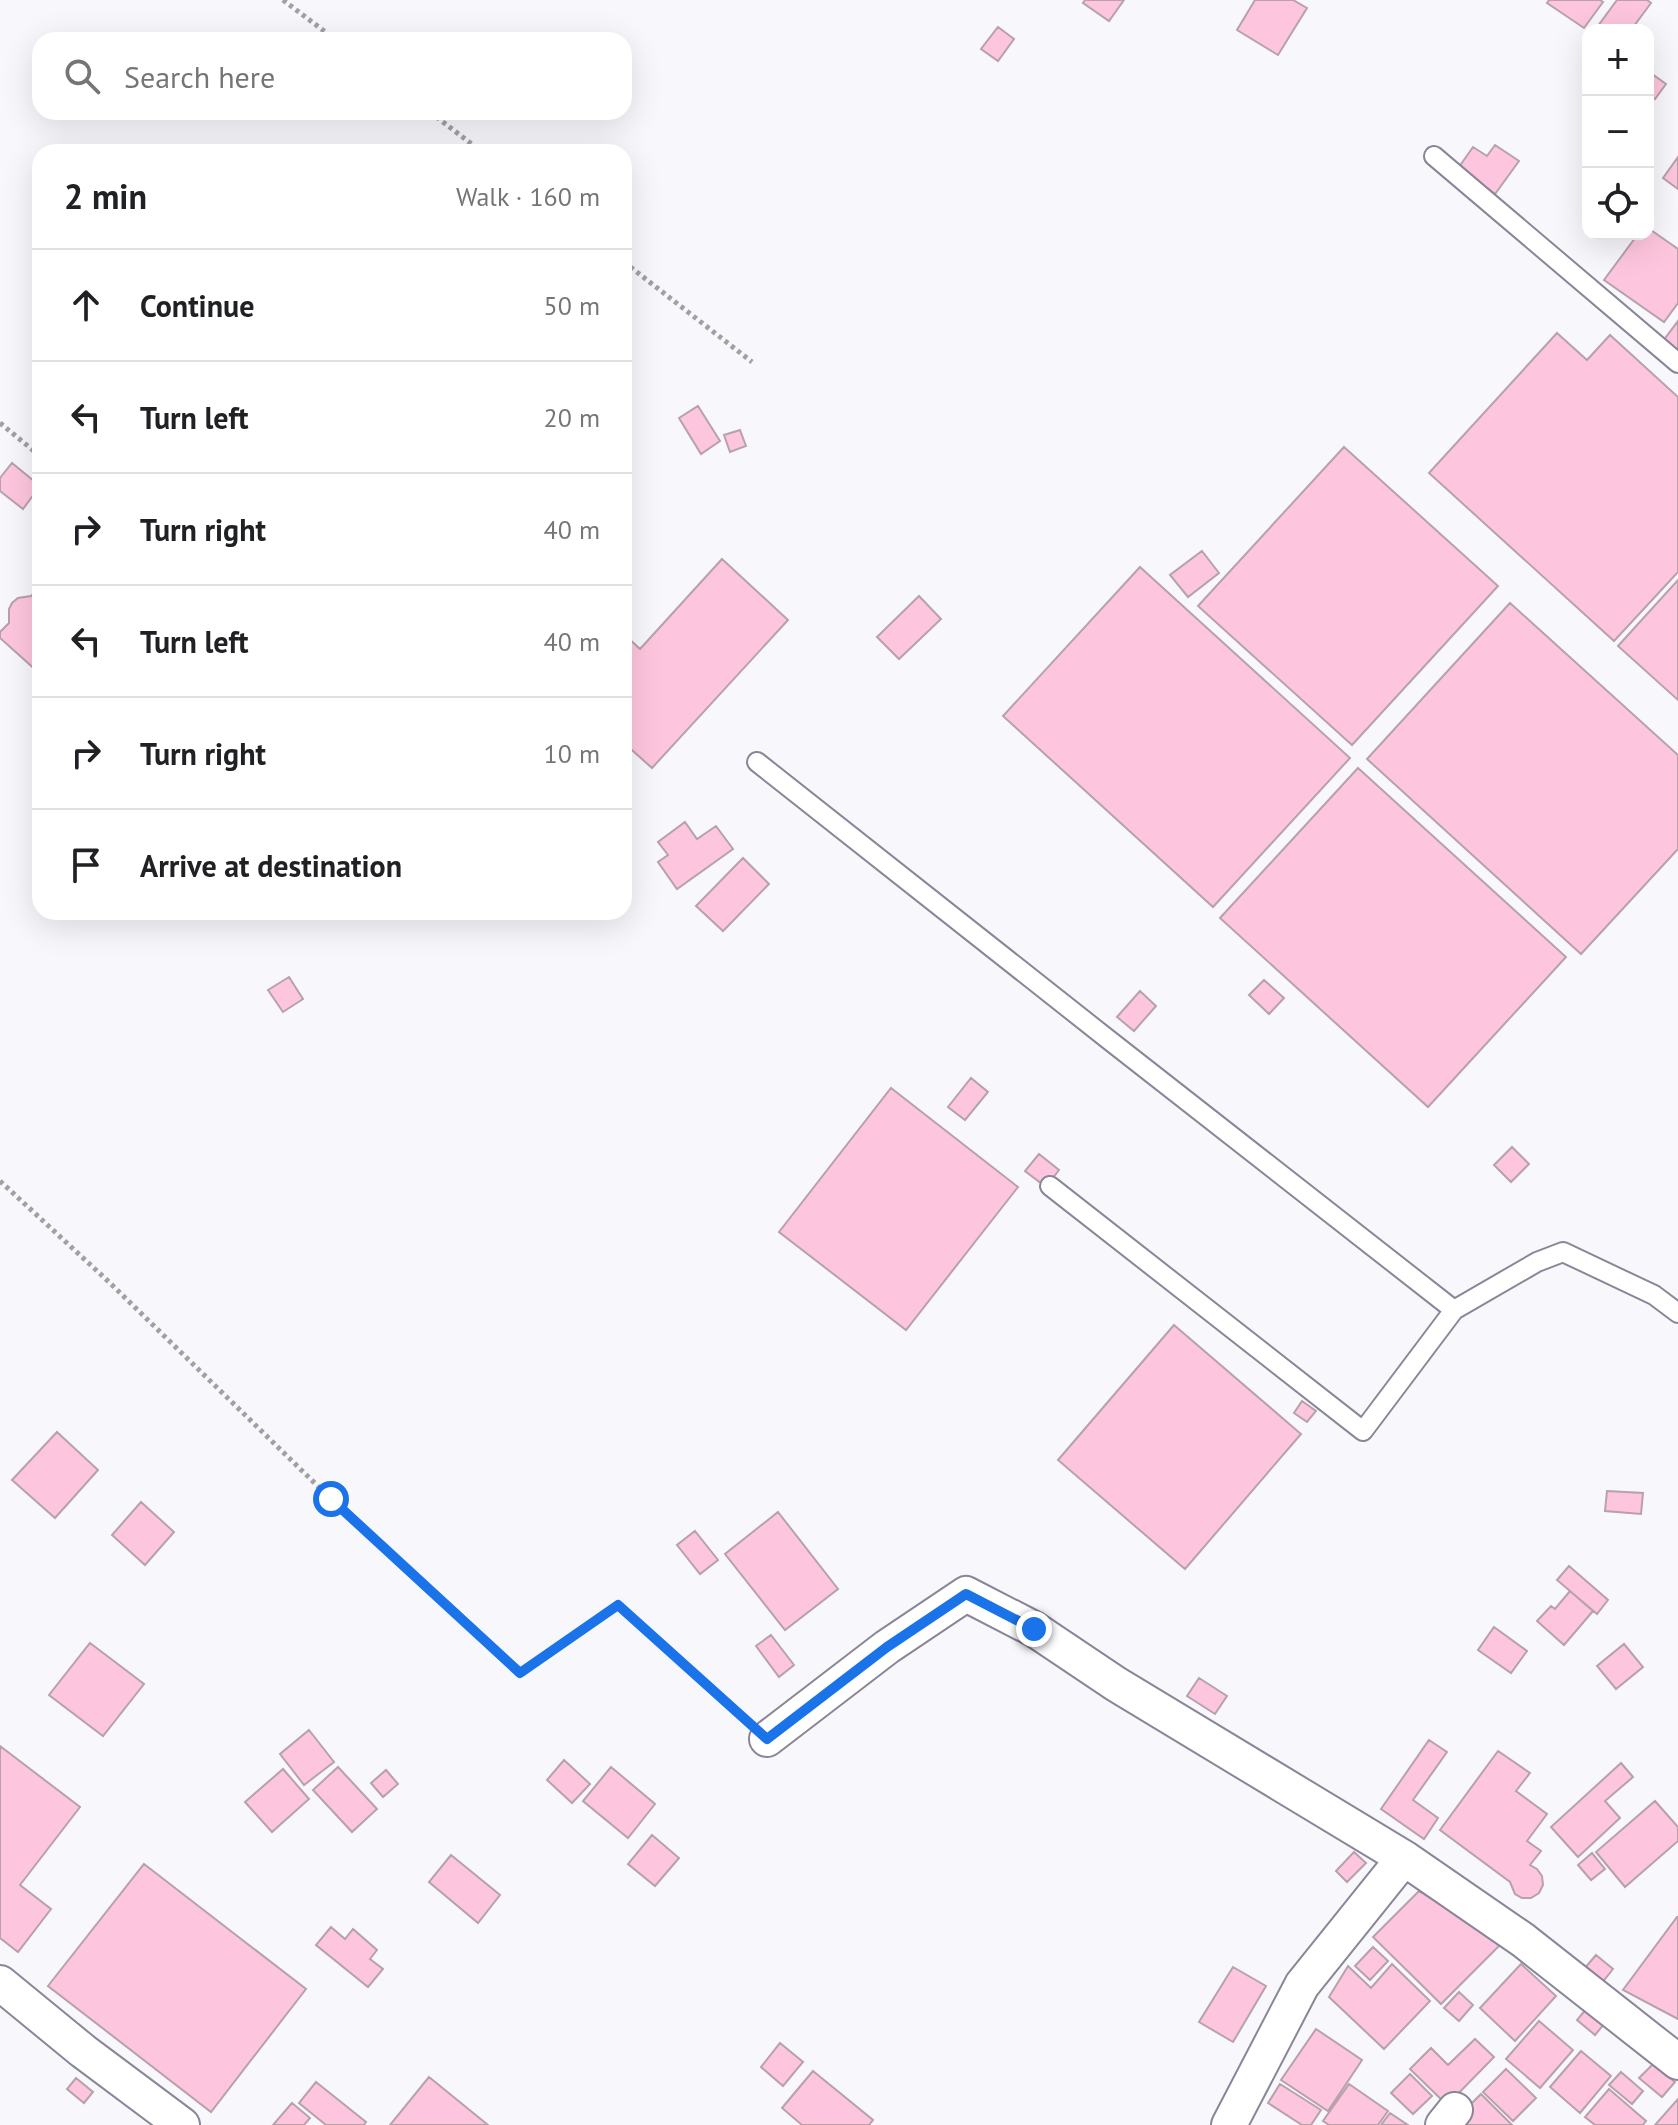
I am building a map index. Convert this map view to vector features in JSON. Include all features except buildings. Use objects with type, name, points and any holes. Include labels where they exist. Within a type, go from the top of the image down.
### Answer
[{"type":"street","points":[[767,1739],[887,1647],[966,1594],[1034,1629],[1116,1684],[1404,1858],[1523,1940],[1678,2062]]},
{"type":"street","points":[[1229,2125],[1302,1985],[1404,1858]]},
{"type":"street","points":[[0,1983],[83,2051],[182,2125]]},
{"type":"lane","points":[[1434,156],[1678,363]]},
{"type":"lane","points":[[757,762],[1454,1310]]},
{"type":"lane","points":[[1050,1186],[1363,1431],[1454,1310],[1537,1262],[1563,1252],[1654,1295],[1678,1313]]},
{"type":"path","points":[[283,0],[325,32]]},
{"type":"path","points":[[440,120],[472,144]]},
{"type":"path","points":[[632,268],[752,362]]},
{"type":"path","points":[[0,423],[32,449]]},
{"type":"path","points":[[0,1181],[109,1282],[331,1499],[520,1673],[618,1605],[767,1739]]},
{"type":"route","points":[[331,1499],[520,1673],[618,1605],[767,1739],[887,1647],[966,1594],[1034,1629]]}]
